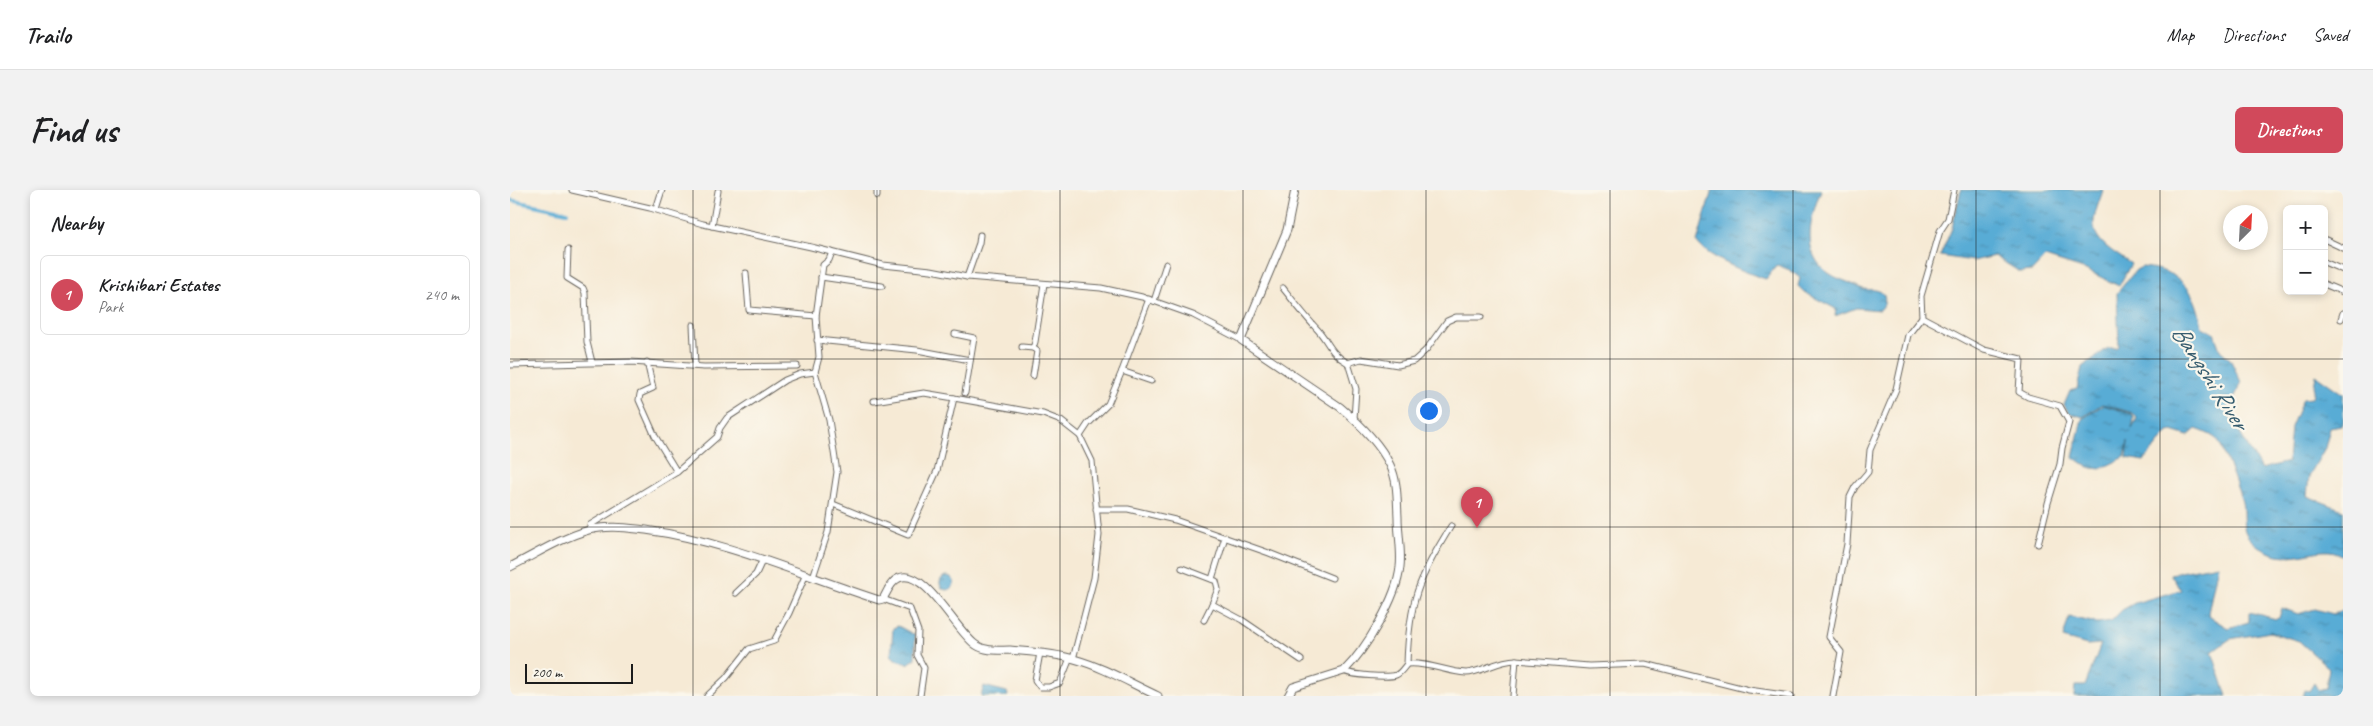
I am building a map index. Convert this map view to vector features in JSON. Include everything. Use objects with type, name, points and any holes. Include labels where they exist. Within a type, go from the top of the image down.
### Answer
[{"type":"main road","points":[[1288,696],[1293,686],[1344,671],[1378,625],[1400,566],[1395,478],[1383,453],[1354,419],[1326,396],[1240,340],[1287,230],[1295,190]]},
{"type":"main road","points":[[510,567],[549,547],[590,530],[619,526],[665,533],[763,559],[878,600],[883,599],[897,578],[914,579],[936,598],[969,640],[978,646],[987,650],[1040,653],[1071,658],[1110,673],[1158,696]]},
{"type":"street","points":[[572,190],[599,193],[712,226],[882,265],[931,270],[967,277],[1101,288],[1151,300],[1193,315],[1240,340]]},
{"type":"street","points":[[656,209],[662,190]]},
{"type":"street","points":[[1833,696],[1841,652],[1828,637],[1847,544],[1850,496],[1854,488],[1868,472],[1870,450],[1896,389],[1908,335],[1922,317],[1921,296],[1940,231],[1948,219],[1954,190]]},
{"type":"street","points":[[712,226],[718,191]]},
{"type":"street","points":[[967,277],[980,235]]},
{"type":"street","points":[[2328,241],[2343,248]]},
{"type":"street","points":[[568,250],[568,278],[583,288],[585,293],[587,342],[592,362]]},
{"type":"street","points":[[708,696],[726,678],[749,649],[774,641],[809,575],[828,532],[837,472],[829,420],[816,372],[819,357],[816,316],[823,265],[829,260],[832,252]]},
{"type":"street","points":[[1080,436],[1088,424],[1108,404],[1166,264]]},
{"type":"street","points":[[2328,264],[2343,270]]},
{"type":"street","points":[[746,273],[748,310],[816,316]]},
{"type":"street","points":[[821,277],[882,286]]},
{"type":"street","points":[[1033,348],[1044,284]]},
{"type":"street","points":[[2328,286],[2343,292]]},
{"type":"street","points":[[1283,288],[1306,319],[1317,328],[1331,350],[1338,357],[1348,362],[1362,359],[1398,365],[1414,361],[1426,350],[1447,321],[1456,317],[1481,317]]},
{"type":"street","points":[[2341,319],[2343,313]]},
{"type":"street","points":[[1922,317],[1984,350],[2021,359],[2019,392],[2028,398],[2060,406],[2065,412],[2068,425],[2038,544]]},
{"type":"street","points":[[693,325],[695,365]]},
{"type":"street","points":[[955,334],[974,338],[965,393]]},
{"type":"street","points":[[818,340],[917,350],[970,360]]},
{"type":"street","points":[[1022,347],[1033,348],[1037,351],[1033,376]]},
{"type":"street","points":[[646,362],[653,388],[640,394],[639,400],[655,436],[677,472]]},
{"type":"street","points":[[510,365],[646,362],[748,368],[797,366]]},
{"type":"street","points":[[1348,362],[1356,389],[1354,419]]},
{"type":"street","points":[[1122,371],[1151,381]]},
{"type":"street","points":[[590,530],[590,525],[677,472],[717,437],[720,428],[727,418],[785,380],[800,374],[816,372]]},
{"type":"street","points":[[874,401],[924,393],[954,398],[1043,414],[1061,421],[1080,436],[1092,461],[1099,535],[1094,578],[1071,658],[1060,683],[1049,687],[1040,686],[1036,680],[1040,653]]},
{"type":"street","points":[[833,504],[909,535],[937,471],[954,398]]},
{"type":"street","points":[[1096,509],[1128,509],[1175,520],[1332,578]]},
{"type":"street","points":[[1344,671],[1352,674],[1392,675],[1400,672],[1407,664],[1413,599],[1428,564],[1450,526]]},
{"type":"street","points":[[1212,579],[1225,537]]},
{"type":"street","points":[[736,593],[756,574],[763,559]]},
{"type":"street","points":[[1182,568],[1212,579],[1218,584],[1218,589],[1204,620]]},
{"type":"street","points":[[883,599],[910,610],[918,631],[917,655],[924,668],[920,696]]},
{"type":"street","points":[[1212,604],[1242,620],[1301,660]]},
{"type":"street","points":[[1407,664],[1428,665],[1468,673],[1495,663],[1516,660],[1589,666],[1645,664],[1772,695],[1791,696]]},
{"type":"street","points":[[1513,696],[1516,660]]},
{"type":"water","points":[[1712,190],[1821,190],[1812,217],[1810,230],[1810,243],[1814,255],[1820,265],[1830,274],[1863,289],[1882,292],[1885,300],[1882,308],[1880,310],[1856,308],[1835,316],[1836,309],[1804,292],[1798,286],[1800,278],[1790,270],[1777,265],[1766,279],[1739,269],[1709,253],[1697,242]]},
{"type":"water","points":[[1961,190],[2103,190],[2096,209],[2094,228],[2106,246],[2131,264],[2119,286],[2086,270],[2045,257],[2032,271],[2020,272],[1994,256],[1973,261],[1940,256],[1952,228]]},
{"type":"water","name":"Bangshi River","points":[[2142,267],[2167,272],[2184,284],[2196,302],[2202,327],[2214,333],[2220,350],[2230,359],[2241,382],[2228,413],[2261,469],[2288,462],[2291,427],[2303,399],[2312,398],[2316,375],[2343,394],[2343,423],[2341,426],[2330,428],[2325,448],[2309,476],[2307,496],[2343,510],[2343,556],[2323,551],[2301,555],[2277,555],[2264,550],[2250,539],[2245,531],[2242,502],[2221,446],[2214,437],[2199,430],[2196,429],[2188,436],[2172,431],[2168,432],[2144,461],[2127,458],[2128,441],[2125,457],[2103,467],[2093,468],[2073,457],[2082,419],[2103,405],[2132,414],[2134,418],[2132,429],[2137,418],[2133,413],[2102,404],[2083,417],[2069,413],[2064,405],[2070,391],[2077,389],[2082,367],[2108,348],[2117,348],[2119,346],[2117,293],[2136,270]]},
{"type":"water","points":[[2218,565],[2208,613],[2210,617],[2228,628],[2249,622],[2249,612],[2276,619],[2279,618],[2282,608],[2298,614],[2315,609],[2333,614],[2343,610],[2343,696],[2303,696],[2305,690],[2309,691],[2314,683],[2318,690],[2326,688],[2329,668],[2299,641],[2270,632],[2230,639],[2212,652],[2227,696],[2074,696],[2075,686],[2085,686],[2101,644],[2087,645],[2063,638],[2069,617],[2097,623],[2111,621],[2122,610],[2135,603],[2181,590],[2170,574]]},
{"type":"water","points":[[947,576],[952,578],[954,583],[952,588],[947,590],[942,588],[940,583],[942,578]]},
{"type":"water","points":[[898,626],[915,635],[915,659],[908,664],[896,660],[891,655],[893,628]]},
{"type":"water","points":[[984,686],[1007,692],[1008,696],[981,696]]},
{"type":"waterway","points":[[510,200],[567,212]]},
{"type":"place","name":"Krishibari Estates","points":[[1477,528]]}]
